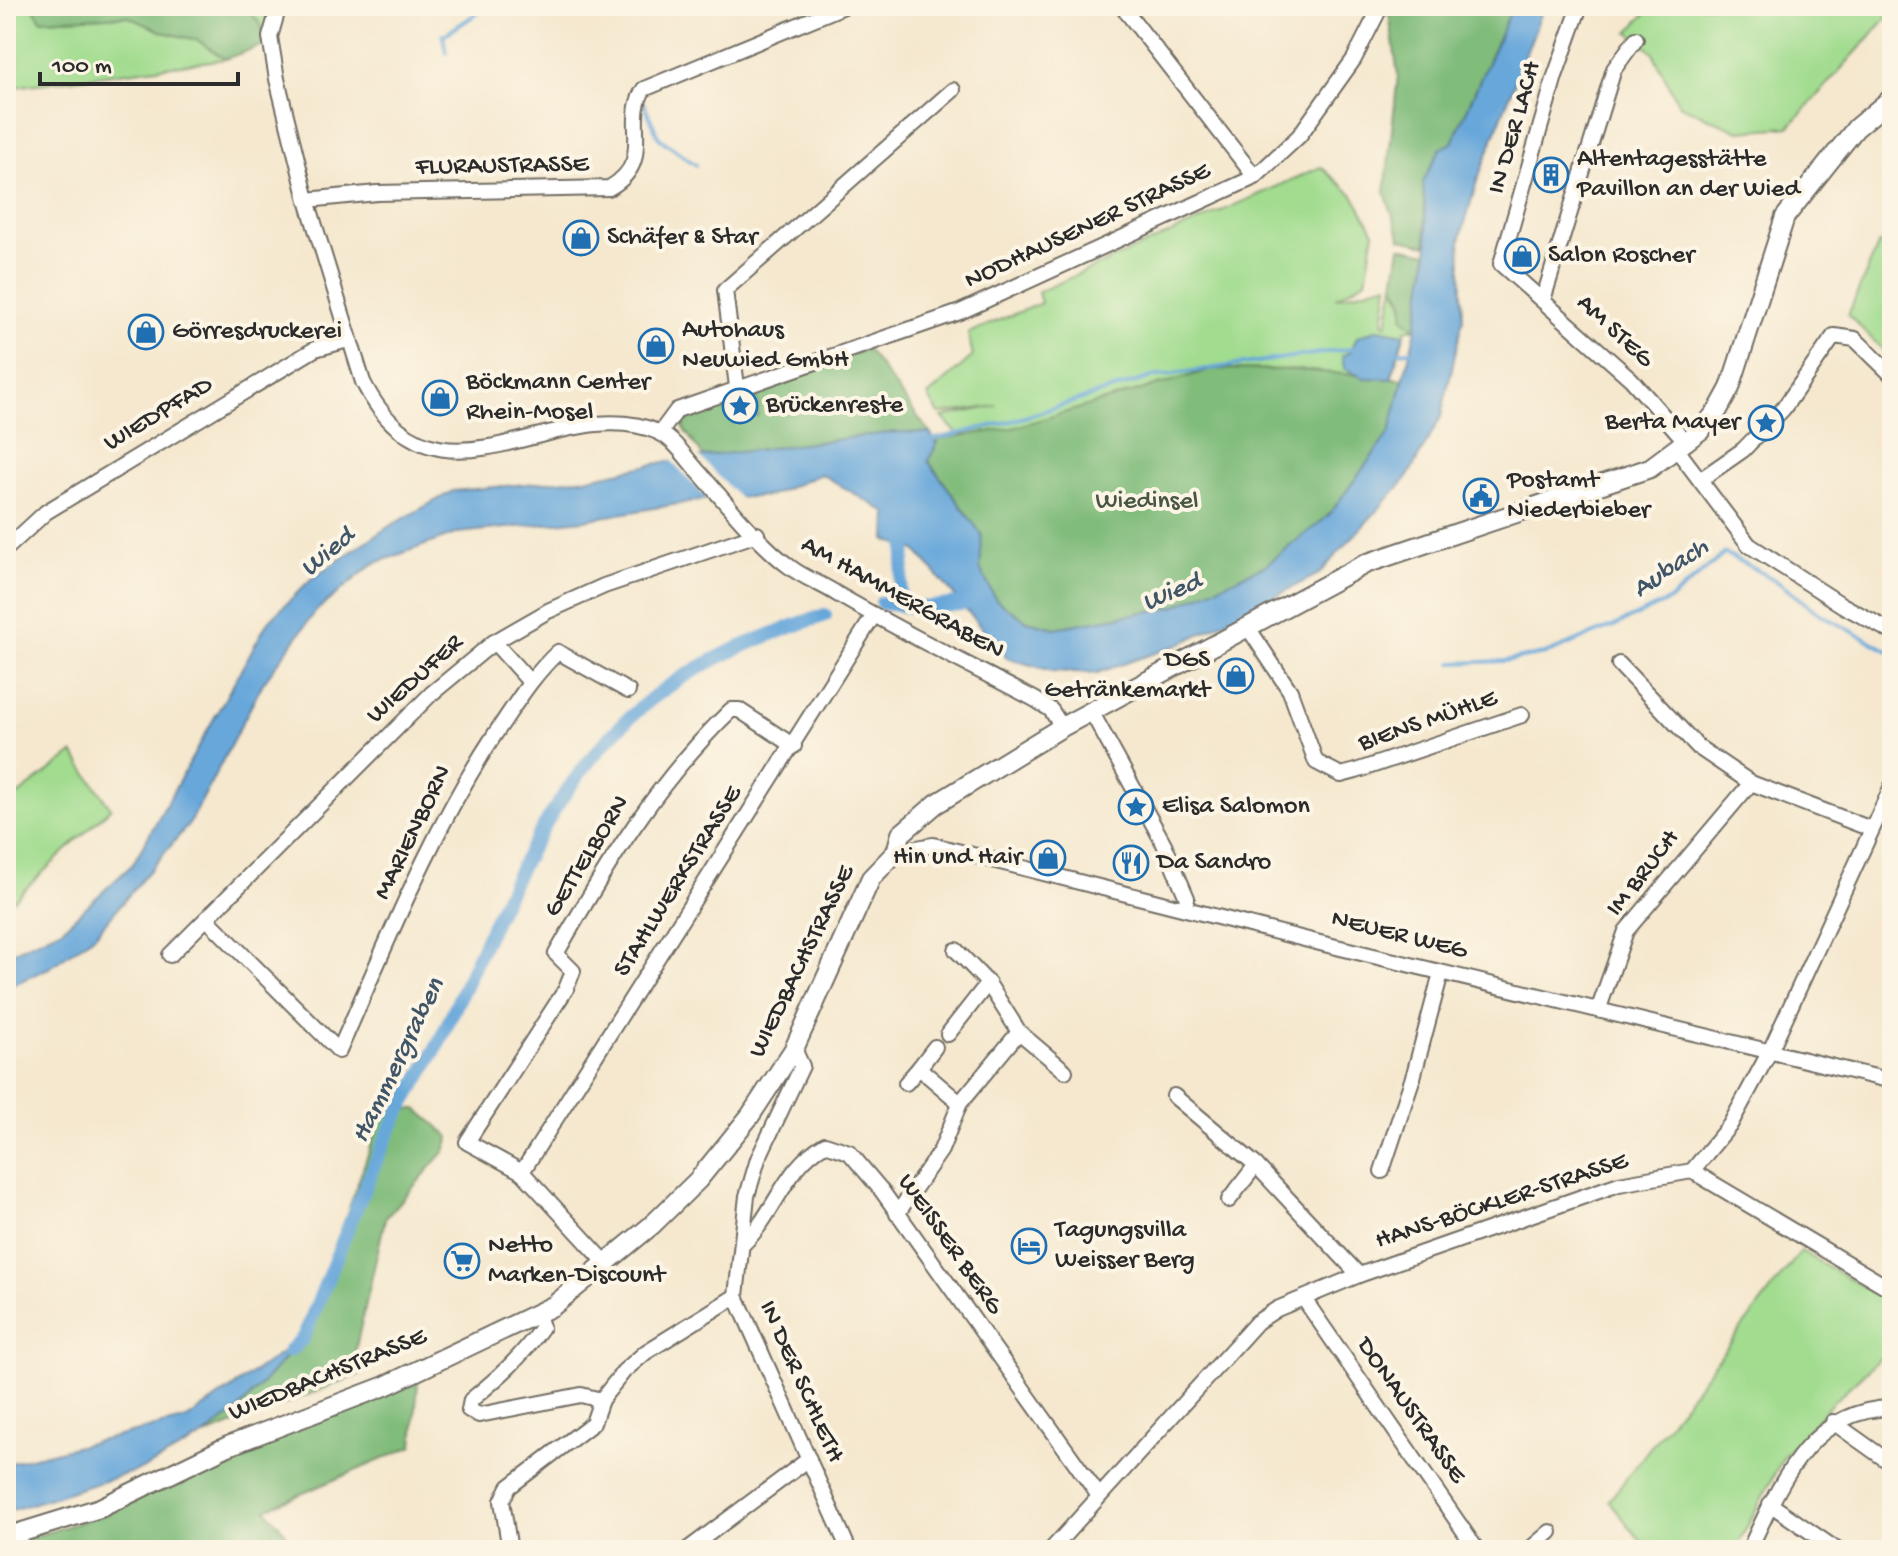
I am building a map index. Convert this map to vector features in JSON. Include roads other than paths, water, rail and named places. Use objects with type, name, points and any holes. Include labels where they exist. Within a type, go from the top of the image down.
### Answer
[{"type":"main road","name":"WIEDBACHSTRASSE","points":[[6,1537],[100,1508],[228,1446],[385,1386],[538,1314],[608,1265],[698,1180],[750,1116],[794,1049],[871,878],[896,852],[901,834],[936,804],[1062,727],[1365,564],[1650,468],[1682,447],[1718,410],[1730,388],[1785,217],[1856,128],[1892,98]]},
{"type":"street","points":[[279,6],[270,37],[307,200],[348,340],[376,408],[398,430],[434,446],[458,450],[497,448],[584,426],[627,424],[660,433]]},
{"type":"street","name":"FLURAUSTRASSE","points":[[307,200],[377,193],[609,188],[626,178],[635,160],[638,98],[644,89],[844,6]]},
{"type":"street","points":[[1122,6],[1255,177]]},
{"type":"street","name":"NODHAUSENER STRASSE","points":[[660,433],[677,410],[960,312],[1255,177],[1299,136],[1354,59],[1381,6]]},
{"type":"street","name":"IN DER LACH","points":[[1501,264],[1555,76],[1580,6]]},
{"type":"street","points":[[1543,300],[1614,69],[1636,39]]},
{"type":"street","points":[[737,387],[725,290],[953,90]]},
{"type":"street","name":"AM STEG","points":[[1501,264],[1631,379],[1749,545],[1842,605],[1892,632]]},
{"type":"street","points":[[1700,480],[1743,450],[1783,409],[1834,336],[1855,339],[1892,375]]},
{"type":"street","name":"WIEDPFAD","points":[[6,549],[60,504],[315,349],[348,340]]},
{"type":"street","name":"AM HAMMERGRABEN","points":[[660,433],[789,566],[874,615],[1036,700],[1051,710],[1062,727]]},
{"type":"street","name":"WIEDUFER","points":[[170,955],[431,694],[494,642],[548,611],[604,586],[757,534]]},
{"type":"street","name":"STAHLWERKSTRASSE","points":[[522,1172],[874,615]]},
{"type":"street","name":"BIENS MÜHLE","points":[[1247,626],[1290,691],[1316,762],[1326,770],[1341,775],[1522,715]]},
{"type":"street","points":[[494,642],[530,682]]},
{"type":"street","name":"MARIENBORN","points":[[207,919],[339,1051],[428,849],[461,786],[530,682],[558,652],[628,691]]},
{"type":"street","points":[[1619,664],[1698,747],[1751,783],[1871,829]]},
{"type":"street","name":"GETTELBORN","points":[[522,1172],[467,1142],[566,989],[573,971],[556,954],[619,845],[690,751],[731,710],[739,710],[794,746]]},
{"type":"street","points":[[1091,711],[1164,844],[1187,898],[1185,906]]},
{"type":"street","name":"IM BRUCH","points":[[1599,1008],[1626,931],[1751,783]]},
{"type":"street","points":[[1892,786],[1889,802],[1871,829],[1770,1051],[1730,1125],[1692,1171],[1892,1290]]},
{"type":"street","name":"NEUER WEG","points":[[896,852],[933,845],[1185,906],[1441,973],[1599,1008],[1892,1081]]},
{"type":"street","points":[[956,950],[988,983],[1019,1032],[1065,1071]]},
{"type":"street","points":[[1382,1171],[1414,1074],[1441,973]]},
{"type":"street","points":[[948,1034],[988,983]]},
{"type":"street","points":[[897,1214],[941,1150],[960,1103],[1019,1032]]},
{"type":"street","points":[[906,1083],[935,1047]]},
{"type":"street","name":"IN DER SCHLETH","points":[[794,1049],[802,1066],[758,1159],[747,1196],[736,1296],[849,1550]]},
{"type":"street","points":[[919,1068],[960,1103]]},
{"type":"street","points":[[1174,1096],[1256,1165],[1359,1275]]},
{"type":"street","name":"WEISSER BERG","points":[[742,1245],[753,1235],[782,1186],[806,1158],[825,1144],[849,1152],[943,1276],[1099,1496]]},
{"type":"street","points":[[1229,1200],[1256,1165]]},
{"type":"street","name":"HANS-BÖCKLER-STRASSE","points":[[1051,1550],[1257,1322],[1277,1309],[1359,1275],[1619,1184],[1692,1171]]},
{"type":"street","points":[[522,1172],[608,1265]]},
{"type":"street","points":[[510,1550],[502,1501],[509,1487],[593,1423],[601,1400],[624,1371],[646,1352],[736,1296]]},
{"type":"street","name":"DONAUSTRASSE","points":[[1304,1299],[1477,1550]]},
{"type":"street","points":[[538,1314],[542,1327],[532,1343],[517,1362],[471,1400],[469,1410],[479,1415],[581,1395],[601,1400]]},
{"type":"street","points":[[1749,1550],[1770,1504],[1801,1450],[1833,1422],[1875,1408],[1892,1408]]},
{"type":"street","points":[[1833,1422],[1892,1464]]},
{"type":"street","points":[[687,1550],[809,1459]]},
{"type":"street","points":[[1770,1504],[1837,1550]]},
{"type":"street","points":[[1529,1550],[1550,1532]]},
{"type":"water","points":[[1513,6],[1544,6],[1477,181],[1460,240],[1463,319],[1441,417],[1407,478],[1319,574],[1178,645],[1097,673],[1052,671],[1007,658],[916,550],[886,540],[887,513],[821,474],[769,496],[707,499],[584,520],[458,533],[373,564],[316,611],[263,683],[190,823],[95,935],[49,968],[6,988],[6,955],[62,929],[133,864],[267,623],[311,579],[388,527],[453,491],[589,478],[669,461],[896,432],[930,433],[937,444],[928,461],[982,535],[980,569],[996,600],[1027,621],[1055,628],[1174,607],[1266,565],[1328,516],[1390,432],[1416,329],[1428,253],[1423,182],[1440,149],[1452,143]]},
{"type":"water","points":[[1378,329],[1404,334],[1391,379],[1363,378],[1344,368],[1342,356],[1351,351],[1357,337]]},
{"type":"water","points":[[303,1338],[238,1410],[204,1436],[145,1468],[6,1512],[6,1464],[187,1419]]},
{"type":"waterway","points":[[446,53],[443,36],[479,12],[478,6]]},
{"type":"waterway","points":[[644,104],[659,138],[696,165]]},
{"type":"waterway","name":"Wied","points":[[932,440],[1012,421],[1152,377],[1356,348]]},
{"type":"waterway","name":"Wied","points":[[1393,352],[1411,351]]},
{"type":"waterway","points":[[898,603],[908,528]]},
{"type":"waterway","name":"Aubach","points":[[1452,663],[1504,661],[1545,654],[1670,600],[1725,553],[1775,580],[1820,614],[1892,653]]},
{"type":"waterway","name":"Hammergraben","points":[[882,603],[924,608],[977,602]]},
{"type":"waterway","name":"Hammergraben","points":[[289,1351],[303,1338],[380,1152],[436,1047],[523,863],[573,781],[603,744],[637,711],[679,679],[750,643],[825,615]]},
{"type":"place","name":"Altentagesstätte Pavillon an der Wied","points":[[1551,175]]},
{"type":"place","name":"Schäfer & Star","points":[[581,238]]},
{"type":"place","name":"Salon Roscher","points":[[1522,256]]},
{"type":"place","name":"Görresdruckerei","points":[[146,332]]},
{"type":"place","name":"Autohaus Neuwied GmbH","points":[[656,346]]},
{"type":"place","name":"Böckmann Center Rhein-Mosel","points":[[440,398]]},
{"type":"place","name":"Brückenreste","points":[[740,406]]},
{"type":"place","name":"Berta Mayer","points":[[1766,423]]},
{"type":"place","name":"Postamt Niederbieber","points":[[1481,496]]},
{"type":"place","name":"DGS Getränkemarkt","points":[[1236,676]]},
{"type":"place","name":"Elisa Salomon","points":[[1136,807]]},
{"type":"place","name":"Hin und Hair","points":[[1048,858]]},
{"type":"place","name":"Da Sandro","points":[[1131,863]]},
{"type":"place","name":"Tagungsvilla Weisser Berg","points":[[1029,1246]]},
{"type":"place","name":"Netto Marken-Discount","points":[[462,1261]]},
{"type":"park label","name":"Wiedinsel","points":[[1147,502]]}]
